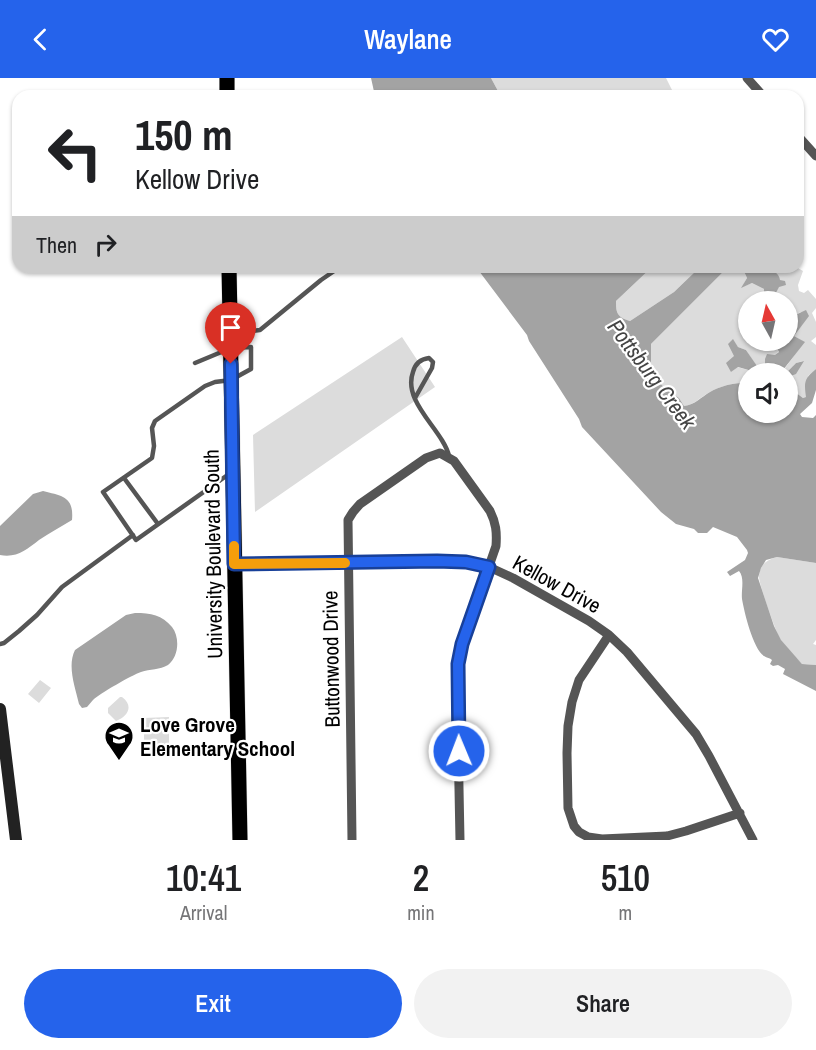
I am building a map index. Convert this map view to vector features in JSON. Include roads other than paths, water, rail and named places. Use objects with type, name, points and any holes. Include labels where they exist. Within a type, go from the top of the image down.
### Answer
[{"type":"main road","name":"University Boulevard South","points":[[230,273],[240,840]]},
{"type":"street","points":[[747,78],[758,90]]},
{"type":"street","points":[[804,143],[816,156]]},
{"type":"street","name":"Buttonwood Drive","points":[[352,840],[348,520],[360,504],[426,458],[440,453],[449,459]]},
{"type":"street","points":[[449,459],[454,461],[490,511],[497,532],[496,546],[462,644],[458,664],[460,840]]},
{"type":"street","name":"Kellow Drive","points":[[234,564],[466,562],[489,567],[513,578],[589,621],[627,652],[696,734],[753,840]]},
{"type":"street","points":[[609,635],[579,680],[572,702],[568,726],[567,764],[568,808],[574,826],[588,837],[602,839],[667,836],[740,813]]},
{"type":"street","points":[[0,709],[2,743],[16,840]]},
{"type":"lane","points":[[195,363],[231,341],[260,330],[331,273]]},
{"type":"lane","points":[[415,398],[432,368],[433,362],[429,358],[422,359],[415,366],[411,376],[411,388],[415,398],[421,412],[447,450],[449,459]]},
{"type":"lane","points":[[231,380],[215,382],[205,387],[155,421],[152,428],[154,446],[152,458],[104,492],[136,540],[233,471]]},
{"type":"lane","points":[[124,478],[158,524]]},
{"type":"lane","points":[[0,644],[28,623],[62,587],[133,535]]},
{"type":"place","name":"Love Grove Elementary School","points":[[119,762]]},
{"type":"water label","name":"Pottsburg Creek","points":[[652,374]]}]
